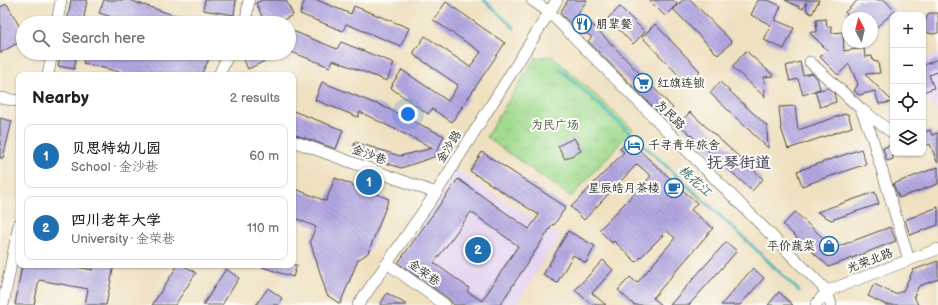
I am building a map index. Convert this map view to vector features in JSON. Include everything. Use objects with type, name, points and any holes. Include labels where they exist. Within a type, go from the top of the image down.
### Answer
[{"type":"street","points":[[58,16],[61,0]]},
{"type":"street","points":[[246,16],[249,0]]},
{"type":"street","name":"为民路","points":[[532,0],[549,12],[827,292],[831,305]]},
{"type":"street","name":"金沙路","points":[[358,305],[436,192],[557,0]]},
{"type":"street","points":[[49,72],[51,60]]},
{"type":"street","points":[[220,72],[226,60]]},
{"type":"street","points":[[810,62],[861,109],[890,131]]},
{"type":"street","points":[[0,98],[16,101]]},
{"type":"street","points":[[861,109],[874,145],[909,260]]},
{"type":"street","name":"金沙巷","points":[[296,142],[436,192]]},
{"type":"street","points":[[3,305],[3,294],[16,237]]},
{"type":"street","name":"光荣北路","points":[[816,305],[827,292],[938,249]]},
{"type":"street","name":"金荣巷","points":[[387,263],[445,305]]},
{"type":"shaded area","points":[[938,54],[938,113],[926,100],[926,58]]},
{"type":"shaded area","points":[[456,170],[560,236],[516,305],[459,305],[396,265]]},
{"type":"green space","name":"为民广场","points":[[552,56],[633,129],[571,197],[486,137],[535,58]]},
{"type":"building","points":[[71,0],[87,0],[84,16],[68,16]]},
{"type":"building","points":[[104,0],[129,0],[176,16],[108,16],[99,13]]},
{"type":"building","points":[[205,0],[236,0],[234,15],[203,10]]},
{"type":"building","points":[[262,0],[286,0],[293,15],[262,16],[256,3]]},
{"type":"building","points":[[305,0],[317,0],[351,14],[354,6],[409,28],[401,46],[346,24],[343,31],[300,14]]},
{"type":"building","points":[[568,0],[587,0],[578,14],[588,20],[673,108],[663,117],[588,41],[592,37],[571,24],[560,13]]},
{"type":"building","points":[[649,0],[673,0],[677,4],[665,16]]},
{"type":"building","points":[[683,0],[691,0],[732,42],[718,55],[673,9]]},
{"type":"building","points":[[758,0],[768,0],[781,6],[775,20],[794,28],[784,49],[764,40],[771,25],[751,15]]},
{"type":"building","points":[[785,0],[819,0],[812,14],[807,11],[806,2],[803,9]]},
{"type":"building","points":[[858,0],[885,0],[895,11],[890,12],[890,15],[878,26],[878,12],[845,12]]},
{"type":"building","points":[[446,2],[505,43],[452,122],[432,109],[428,114],[391,88],[392,84],[402,70],[448,101],[458,85],[414,55],[414,52],[425,36],[470,67],[481,52],[433,20]]},
{"type":"building","points":[[7,4],[16,20],[16,44],[0,53],[0,7]]},
{"type":"building","points":[[620,7],[645,32],[633,44],[608,18]]},
{"type":"building","points":[[929,13],[938,13],[938,33],[932,34],[926,32],[926,20]]},
{"type":"building","points":[[826,19],[827,27],[831,26],[832,33],[842,32],[842,48],[844,48],[844,51],[864,48],[865,57],[872,56],[873,61],[878,62],[880,73],[865,74],[890,99],[890,102],[879,104],[875,91],[859,95],[854,91],[858,84],[849,64],[838,75],[820,57],[827,50],[809,32],[817,32],[816,20]]},
{"type":"building","points":[[655,24],[700,71],[686,83],[642,37]]},
{"type":"building","points":[[296,32],[337,49],[341,42],[394,63],[387,81],[333,60],[330,67],[296,54]]},
{"type":"building","points":[[746,51],[774,76],[764,77],[765,97],[732,67]]},
{"type":"building","points":[[938,59],[938,72],[929,75],[934,88],[926,91],[926,84],[926,64]]},
{"type":"building","points":[[59,60],[76,60],[74,69],[58,66]]},
{"type":"building","points":[[84,60],[208,60],[202,72],[120,72],[83,63]]},
{"type":"building","points":[[244,60],[267,60],[248,69]]},
{"type":"building","points":[[800,62],[803,75],[812,73],[817,78],[820,89],[803,95],[798,79],[790,81],[786,66]]},
{"type":"building","points":[[322,82],[376,103],[444,136],[434,157],[401,168],[352,152],[355,142],[400,156],[433,148],[360,112],[358,117],[315,100]]},
{"type":"building","points":[[720,82],[767,126],[768,148],[710,93]]},
{"type":"building","points":[[828,88],[834,93],[836,102],[820,107],[815,91]]},
{"type":"building","points":[[795,106],[798,130],[845,114],[848,114],[852,127],[788,149],[781,128],[779,107]]},
{"type":"building","points":[[296,112],[343,130],[336,149],[296,135]]},
{"type":"building","points":[[690,112],[763,179],[752,191],[679,124]]},
{"type":"building","points":[[0,118],[12,121],[3,158],[0,158]]},
{"type":"building","points":[[930,130],[932,135],[938,133],[938,162],[930,144],[926,146],[926,131]]},
{"type":"building","points":[[574,138],[581,151],[565,159],[558,146]]},
{"type":"building","points":[[628,140],[697,203],[691,210],[713,228],[653,298],[661,305],[634,305],[618,290],[630,277],[637,283],[675,238],[667,231],[636,262],[614,241],[612,243],[599,230],[651,176],[637,164],[584,220],[571,207],[624,152],[620,149]]},
{"type":"building","points":[[890,145],[890,156],[893,156],[893,159],[887,161],[883,148]]},
{"type":"building","points":[[861,149],[866,164],[802,186],[797,171]]},
{"type":"building","points":[[482,152],[566,207],[554,225],[553,224],[500,305],[454,305],[449,299],[398,263],[458,179],[529,229],[539,215],[470,171]],"holes":[[[471,212],[518,246],[482,301],[467,291],[469,288],[434,263]]]},
{"type":"building","points":[[938,167],[938,184],[899,198],[893,184]]},
{"type":"building","points":[[335,178],[389,199],[368,253],[358,260],[340,304],[327,295],[310,241],[316,227],[296,218],[296,189],[326,201]]},
{"type":"building","points":[[875,192],[879,204],[831,220],[817,212]]},
{"type":"building","points":[[938,207],[938,225],[910,235],[905,220]]},
{"type":"building","points":[[795,212],[834,248],[890,227],[896,241],[829,267],[783,225]]},
{"type":"building","points":[[568,231],[595,246],[586,263],[573,255],[557,283],[543,275]]},
{"type":"building","points":[[726,242],[737,251],[689,305],[670,305]]},
{"type":"building","points":[[603,260],[613,270],[592,293],[606,305],[592,305],[575,290]]},
{"type":"building","points":[[938,261],[938,279],[919,286],[914,296],[918,305],[886,305],[868,296],[874,284],[895,294],[903,291],[913,270]]},
{"type":"building","points":[[21,268],[82,268],[92,270],[92,268],[113,268],[106,305],[85,305],[88,289],[39,280],[34,305],[15,305]]},
{"type":"building","points":[[176,268],[188,268],[196,273],[175,305],[152,305]]},
{"type":"building","points":[[265,268],[296,268],[293,277]]},
{"type":"building","points":[[753,268],[764,278],[740,305],[721,305]]},
{"type":"building","points":[[226,269],[239,278],[222,305],[203,305]]},
{"type":"building","points":[[268,288],[282,298],[278,305],[256,305]]},
{"type":"building","points":[[779,292],[793,305],[768,305]]},
{"type":"building","points":[[387,293],[407,305],[380,305]]},
{"type":"waterway","name":"桃花江","points":[[484,0],[514,28]]},
{"type":"waterway","name":"桃花江","points":[[560,69],[744,238],[799,291]]},
{"type":"place","name":"朋辈餐","points":[[582,24]]},
{"type":"place","name":"红旗连锁","points":[[643,83]]},
{"type":"place","name":"千寻青年旅舍","points":[[634,145]]},
{"type":"place","name":"贝思特幼儿园","points":[[369,182]]},
{"type":"place","name":"星辰皓月茶楼","points":[[674,188]]},
{"type":"place","name":"平价蔬菜","points":[[829,246]]},
{"type":"place","name":"四川老年大学","points":[[478,250]]},
{"type":"district","name":"抚琴街道","points":[[739,163]]}]
